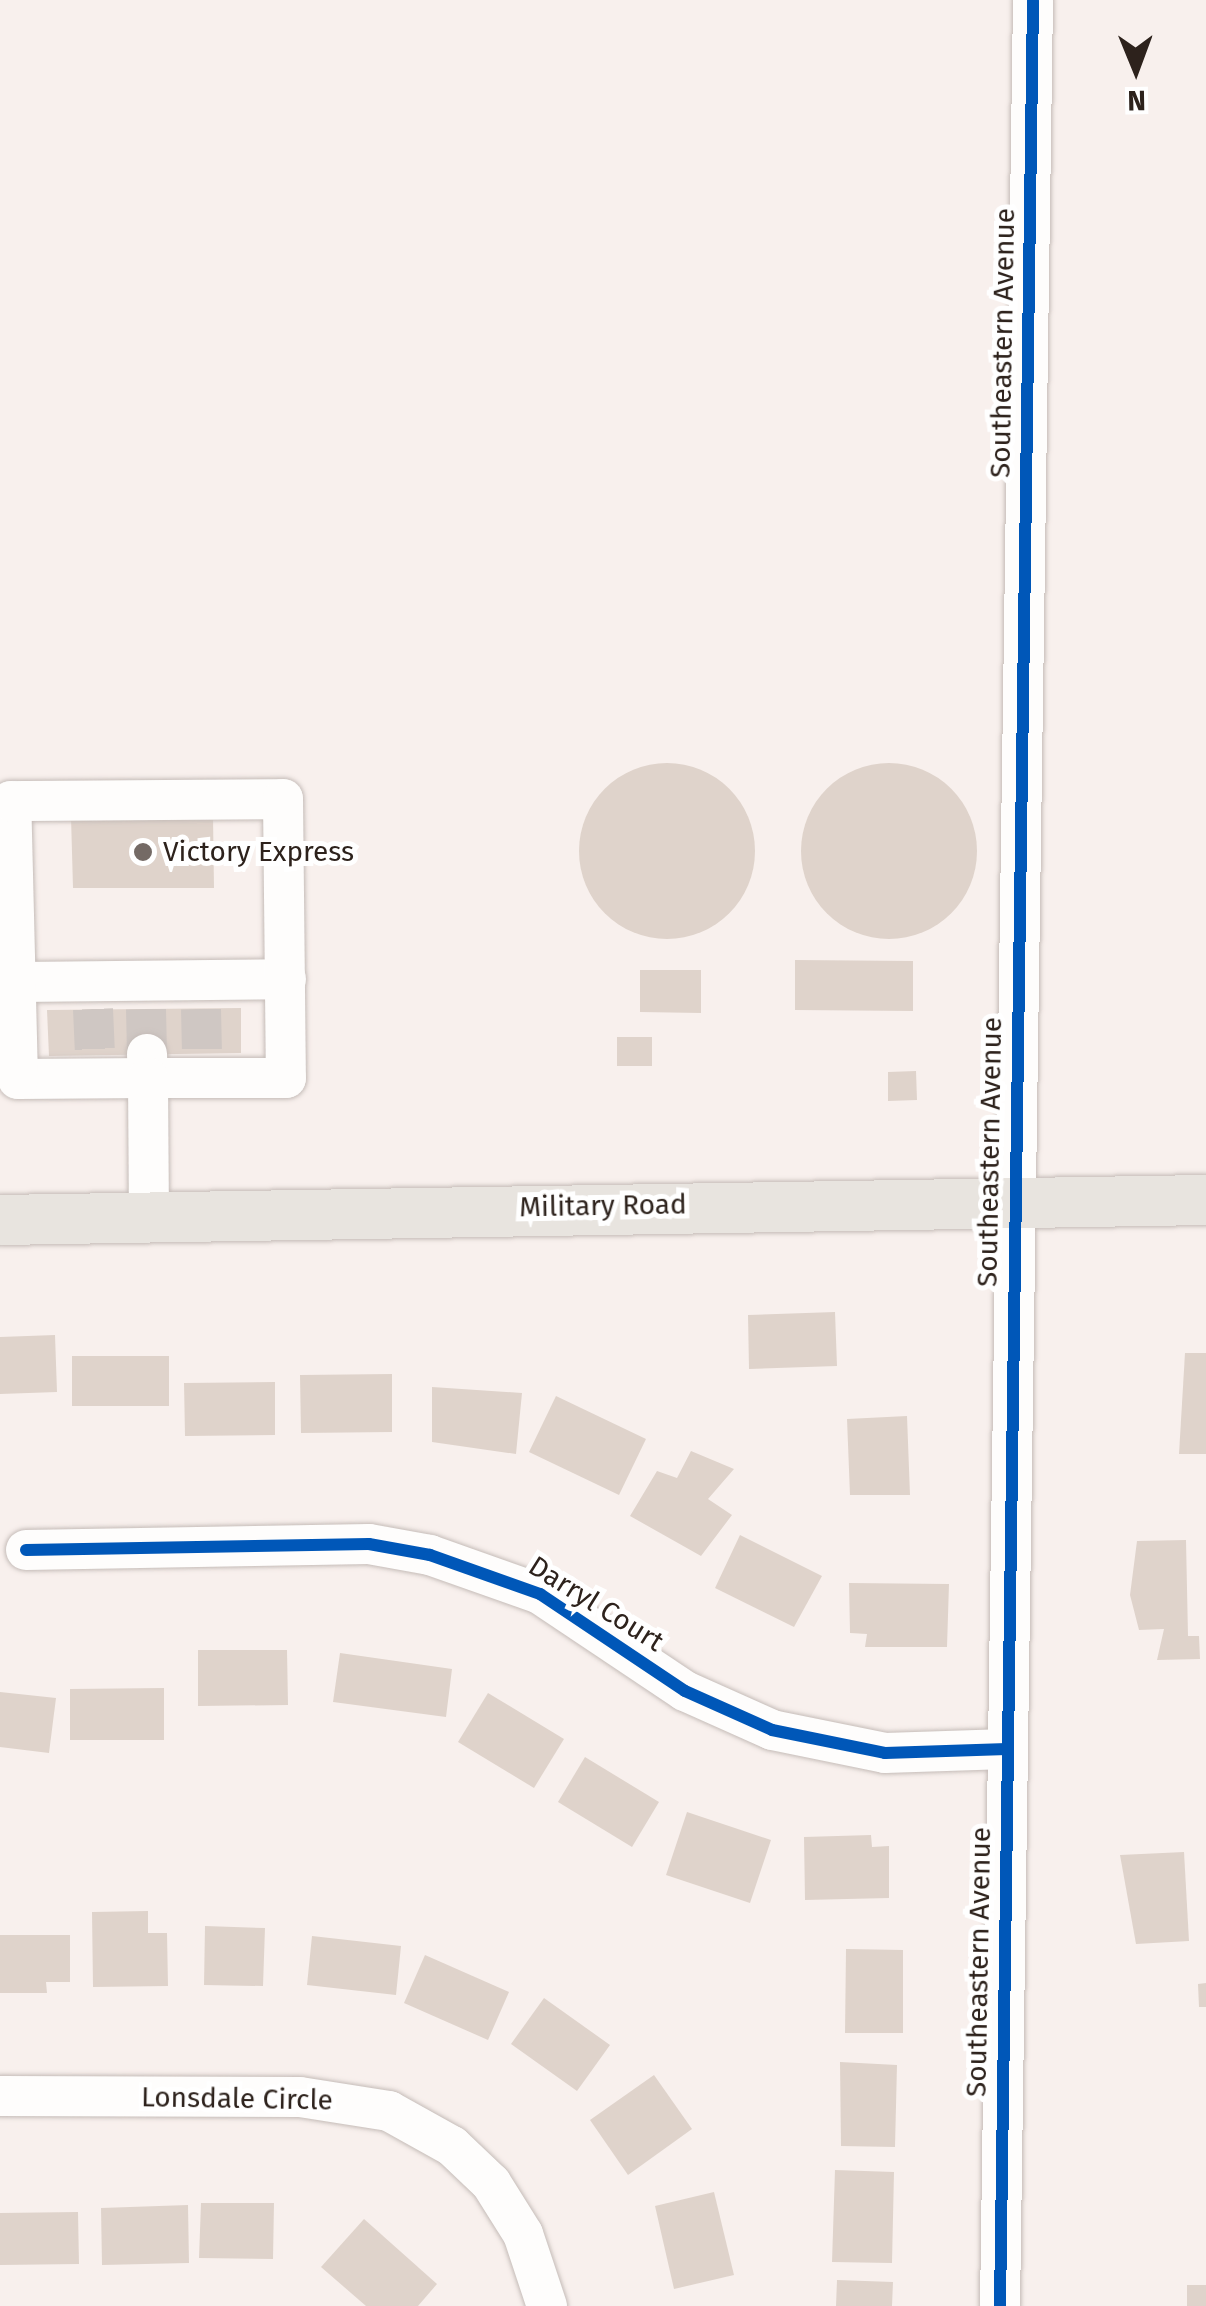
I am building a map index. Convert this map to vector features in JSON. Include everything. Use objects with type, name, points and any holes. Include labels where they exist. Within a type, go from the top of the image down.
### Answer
[{"type":"main road","name":"Military Road","points":[[0,1220],[1013,1200],[1206,1200]]},
{"type":"street","name":"Southeastern Avenue","points":[[1000,2306],[1013,1200],[1034,0]]},
{"type":"street","points":[[284,799],[286,979],[286,1078],[202,1065],[96,1067],[18,1079],[11,801],[284,799]]},
{"type":"street","points":[[16,982],[92,996],[201,994],[286,979]]},
{"type":"street","points":[[147,1066],[150,1216]]},
{"type":"street","name":"Darryl Court","points":[[26,1550],[369,1544],[430,1555],[540,1594],[685,1691],[772,1730],[885,1753],[1007,1750]]},
{"type":"street","name":"Lonsdale Circle","points":[[0,2096],[300,2097],[389,2111],[452,2146],[491,2183],[523,2234],[547,2306]]},
{"type":"building","points":[[667,763],[701,770],[729,789],[748,817],[755,851],[748,885],[729,913],[701,932],[667,939],[633,932],[605,913],[586,885],[579,851],[586,817],[605,789],[633,770]]},
{"type":"building","points":[[889,763],[923,769],[952,788],[971,817],[977,851],[971,885],[952,914],[923,933],[889,939],[855,933],[826,914],[807,885],[801,851],[807,817],[826,788],[855,769]]},
{"type":"building","name":"Victory Express","points":[[213,816],[214,888],[73,888],[71,817]]},
{"type":"building","points":[[795,960],[913,961],[913,1011],[795,1010]]},
{"type":"building","points":[[640,970],[701,970],[701,1013],[640,1012]]},
{"type":"building","points":[[241,1008],[241,1053],[49,1056],[47,1010]]},
{"type":"building","points":[[617,1037],[652,1037],[652,1066],[617,1066]]},
{"type":"building","points":[[916,1071],[917,1100],[888,1101],[888,1072]]},
{"type":"building","points":[[835,1312],[837,1366],[749,1369],[748,1315]]},
{"type":"building","points":[[55,1335],[57,1392],[0,1394],[0,1337]]},
{"type":"building","points":[[1185,1353],[1206,1353],[1206,1454],[1179,1454]]},
{"type":"building","points":[[72,1356],[169,1356],[169,1406],[72,1406]]},
{"type":"building","points":[[392,1374],[392,1432],[301,1433],[300,1375]]},
{"type":"building","points":[[275,1382],[275,1435],[185,1436],[184,1383]]},
{"type":"building","points":[[432,1387],[522,1393],[516,1454],[432,1442]]},
{"type":"building","points":[[556,1396],[646,1439],[619,1495],[529,1452]]},
{"type":"building","points":[[907,1416],[910,1495],[850,1495],[847,1419]]},
{"type":"building","points":[[691,1451],[734,1469],[708,1499],[732,1515],[701,1556],[630,1516],[657,1471],[677,1478]]},
{"type":"building","points":[[740,1535],[822,1576],[794,1627],[715,1588]]},
{"type":"building","points":[[1186,1540],[1188,1636],[1199,1636],[1200,1659],[1157,1660],[1164,1629],[1139,1630],[1130,1595],[1137,1541]]},
{"type":"building","points":[[849,1583],[949,1584],[947,1647],[865,1647],[867,1634],[850,1633]]},
{"type":"building","points":[[198,1650],[287,1650],[288,1705],[198,1706]]},
{"type":"building","points":[[340,1653],[452,1669],[446,1717],[333,1702]]},
{"type":"building","points":[[164,1688],[164,1740],[70,1740],[70,1689]]},
{"type":"building","points":[[0,1692],[56,1698],[49,1753],[0,1747]]},
{"type":"building","points":[[488,1693],[564,1739],[534,1788],[458,1742]]},
{"type":"building","points":[[585,1757],[659,1802],[632,1847],[558,1802]]},
{"type":"building","points":[[687,1812],[771,1840],[750,1903],[666,1875]]},
{"type":"building","points":[[871,1835],[872,1847],[889,1846],[889,1898],[805,1900],[804,1837]]},
{"type":"building","points":[[1184,1852],[1189,1941],[1136,1944],[1120,1855]]},
{"type":"building","points":[[148,1911],[148,1933],[167,1933],[168,1986],[93,1987],[92,1912]]},
{"type":"building","points":[[205,1926],[265,1928],[263,1986],[204,1985]]},
{"type":"building","points":[[0,1935],[70,1935],[70,1982],[46,1982],[47,1993],[0,1993]]},
{"type":"building","points":[[312,1936],[401,1946],[396,1995],[307,1985]]},
{"type":"building","points":[[846,1949],[903,1950],[903,2033],[845,2033]]},
{"type":"building","points":[[425,1955],[509,1992],[488,2040],[404,2003]]},
{"type":"building","points":[[1206,1983],[1206,2007],[1199,2007],[1198,1984]]},
{"type":"building","points":[[544,1998],[610,2045],[577,2091],[511,2044]]},
{"type":"building","points":[[840,2062],[897,2065],[895,2147],[841,2146]]},
{"type":"building","points":[[654,2075],[692,2129],[628,2175],[590,2120]]},
{"type":"building","points":[[835,2170],[894,2172],[892,2263],[832,2262]]},
{"type":"building","points":[[714,2192],[734,2275],[674,2289],[655,2206]]},
{"type":"building","points":[[201,2203],[274,2203],[273,2259],[199,2258]]},
{"type":"building","points":[[188,2205],[189,2263],[102,2265],[101,2208]]},
{"type":"building","points":[[78,2212],[79,2264],[0,2265],[0,2213]]},
{"type":"building","points":[[364,2219],[437,2284],[418,2306],[366,2306],[321,2267]]},
{"type":"building","points":[[837,2280],[893,2282],[892,2306],[836,2306]]},
{"type":"building","points":[[1187,2285],[1206,2285],[1206,2306],[1187,2306]]},
{"type":"tunnel","points":[[93,1009],[95,1055]]},
{"type":"tunnel","points":[[146,1009],[147,1054]]},
{"type":"tunnel","points":[[201,1009],[202,1054]]},
{"type":"cycle path","points":[[1000,2306],[1033,0]]},
{"type":"cycle path","points":[[26,1550],[369,1544],[430,1555],[540,1594],[685,1691],[772,1730],[885,1753],[1007,1749]]},
{"type":"place","name":"Victory Express","points":[[143,852]]}]
